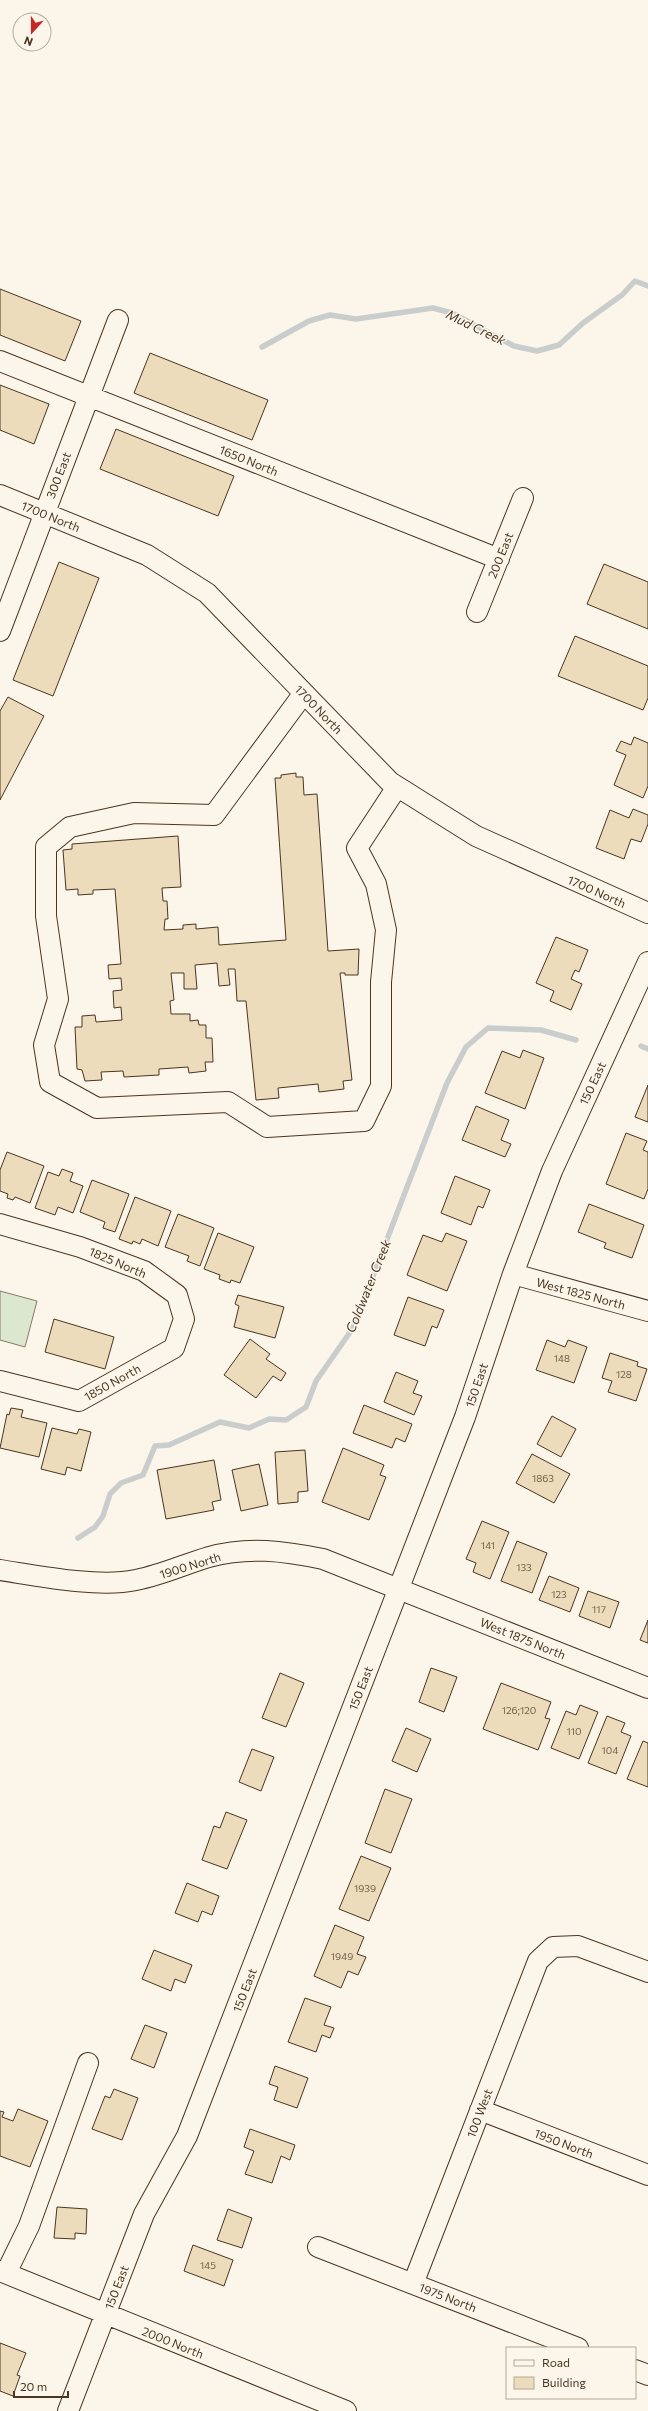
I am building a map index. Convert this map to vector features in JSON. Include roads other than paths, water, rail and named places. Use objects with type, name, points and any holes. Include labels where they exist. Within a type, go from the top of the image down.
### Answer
[{"type":"street","name":"300 East","points":[[1,625],[118,320]]},
{"type":"street","name":"1650 North","points":[[0,361],[498,559]]},
{"type":"street","name":"1700 North","points":[[0,495],[147,555],[207,593],[397,786],[476,836],[648,913]]},
{"type":"street","name":"200 East","points":[[477,612],[523,498]]},
{"type":"street","points":[[304,693],[214,816],[134,813],[70,827],[46,847],[46,916],[58,999],[44,1044],[50,1082],[97,1108],[228,1102],[267,1127],[364,1121],[382,1086],[381,982],[386,930],[376,884],[357,848],[397,786]]},
{"type":"street","name":"150 East","points":[[68,2411],[144,2214],[187,2136],[465,1417],[513,1274],[552,1171],[648,962]]},
{"type":"street","name":"1825 North","points":[[0,1224],[80,1247],[144,1271],[176,1295],[184,1319],[174,1348]]},
{"type":"street","name":"West 1825 North","points":[[513,1274],[648,1311]]},
{"type":"street","name":"1850 North","points":[[0,1381],[79,1401],[174,1348]]},
{"type":"street","name":"1900 North","points":[[0,1570],[86,1582],[135,1581],[210,1557],[254,1549],[286,1551],[323,1559],[398,1589]]},
{"type":"street","name":"West 1875 North","points":[[398,1589],[648,1688]]},
{"type":"street","name":"100 West","points":[[413,2284],[538,1961],[553,1947],[578,1946],[648,1972]]},
{"type":"street","points":[[3,2272],[29,2226],[88,2063]]},
{"type":"street","name":"1950 North","points":[[480,2110],[648,2175]]},
{"type":"street","name":"1975 North","points":[[318,2246],[575,2347]]},
{"type":"street","name":"2000 North","points":[[3,2272],[346,2411]]},
{"type":"street","points":[[636,2370],[648,2375]]},
{"type":"waterway","name":"Mud Creek","points":[[262,347],[309,321],[330,315],[356,319],[433,308],[452,313],[514,346],[537,351],[559,345],[583,323],[622,295],[635,281],[648,286]]},
{"type":"waterway","name":"Coldwater Creek","points":[[78,1538],[95,1527],[103,1516],[110,1494],[121,1483],[143,1475],[155,1446],[169,1445],[220,1422],[249,1428],[269,1419],[286,1420],[306,1407],[316,1381],[353,1328],[447,1083],[466,1047],[488,1028],[541,1030],[576,1040]]},
{"type":"waterway","name":"Coldwater Creek","points":[[641,1046],[648,1049]]}]
